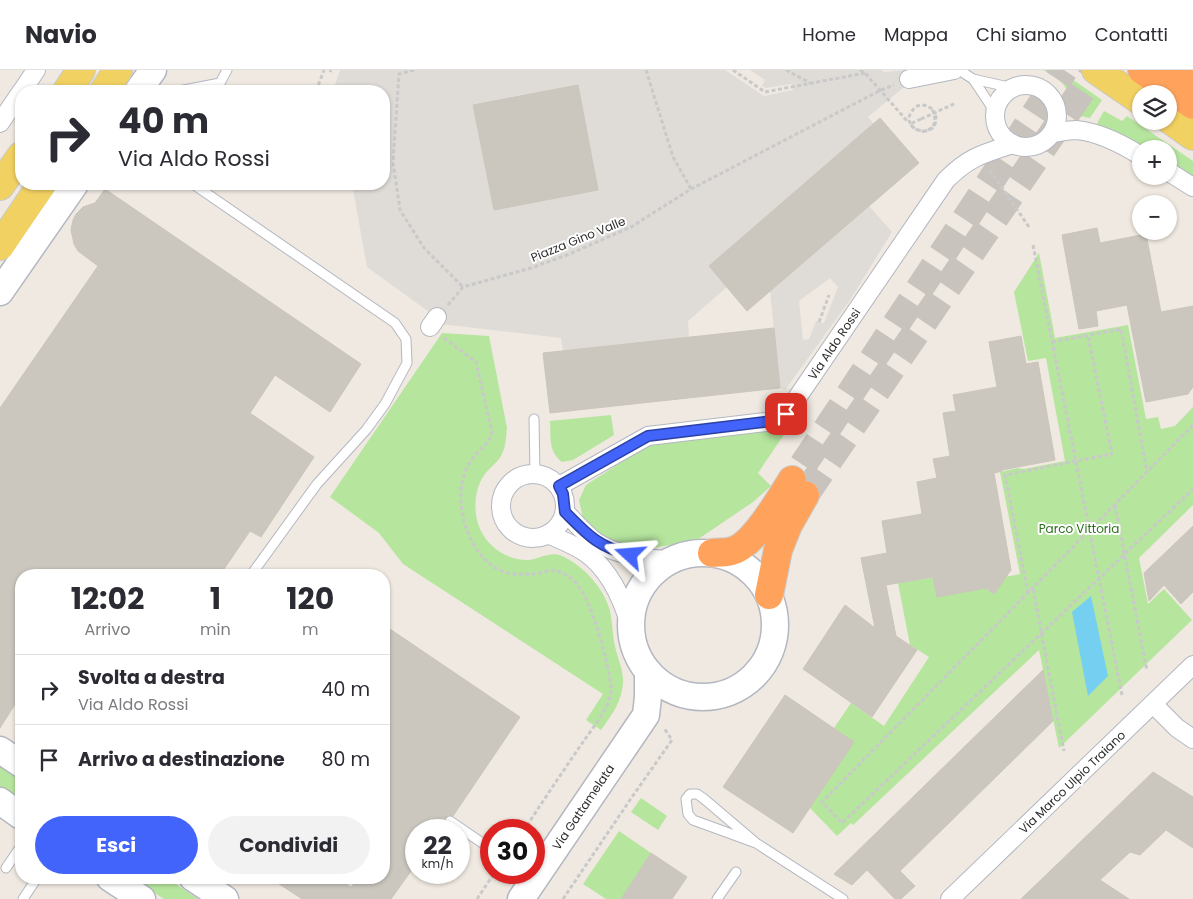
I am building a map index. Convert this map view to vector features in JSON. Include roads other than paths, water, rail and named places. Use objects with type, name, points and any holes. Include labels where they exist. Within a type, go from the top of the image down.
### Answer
[{"type":"highway","points":[[1142,70],[1193,104]]},
{"type":"highway","points":[[1179,70],[1193,79]]},
{"type":"highway","points":[[712,553],[733,551],[746,544],[770,515],[798,488],[788,526],[778,550],[769,596]]},
{"type":"main road","points":[[71,85],[82,70]]},
{"type":"main road","points":[[108,85],[118,70]]},
{"type":"main road","points":[[1096,70],[1132,94]]},
{"type":"main road","points":[[1177,125],[1193,136]]},
{"type":"main road","points":[[0,186],[15,165]]},
{"type":"main road","points":[[0,246],[38,190]]},
{"type":"street","points":[[26,85],[36,70]]},
{"type":"street","points":[[143,85],[154,70]]},
{"type":"street","points":[[909,79],[954,70]]},
{"type":"street","points":[[1032,85],[1047,93],[1054,102],[1057,122],[1052,133],[1035,146],[1024,147],[1013,144],[1001,135],[996,117],[1001,97],[1013,88],[1032,85]]},
{"type":"street","points":[[0,123],[15,101]]},
{"type":"street","name":"Via Aldo Rossi","points":[[982,162],[996,117]]},
{"type":"street","points":[[1052,133],[1076,130],[1120,144],[1132,151]]},
{"type":"street","name":"Via Aldo Rossi","points":[[559,486],[648,436],[773,421],[786,414],[938,191],[958,169],[982,162],[1013,144]]},
{"type":"street","points":[[1177,177],[1192,186]]},
{"type":"street","points":[[0,292],[70,190]]},
{"type":"street","points":[[535,473],[544,475],[559,486],[563,494],[565,512],[562,521],[556,528],[548,534],[533,538],[517,534],[509,527],[503,518],[502,496],[514,479],[524,474],[535,473]]},
{"type":"street","points":[[565,512],[588,535],[610,550],[668,561]]},
{"type":"street","points":[[548,534],[585,553],[603,569],[619,595],[630,625],[632,642],[638,658],[648,672],[664,687],[685,696],[708,698],[730,692],[750,680],[765,663],[774,641],[775,618],[769,596],[760,580],[746,567],[730,558],[712,553],[690,553],[668,561],[652,572],[640,588],[633,605],[630,625]]},
{"type":"street","name":"Via Marco Ulpio Traiano","points":[[950,899],[1193,665]]},
{"type":"street","name":"Via Gattamelata","points":[[648,672],[648,697],[656,722]]},
{"type":"street","name":"Via Gattamelata","points":[[545,861],[656,722],[685,696]]},
{"type":"street","points":[[1153,704],[1177,728],[1193,739]]},
{"type":"street","points":[[0,750],[15,760]]},
{"type":"street","points":[[0,801],[15,812]]},
{"type":"street","points":[[119,884],[142,899]]},
{"type":"street","points":[[202,884],[225,899]]},
{"type":"lane","points":[[210,85],[220,83],[227,70]]},
{"type":"lane","points":[[959,70],[972,79],[1013,88]]},
{"type":"lane","points":[[972,79],[996,117]]},
{"type":"lane","points":[[202,190],[395,323],[406,339],[407,363],[385,404],[366,430],[317,484],[255,569]]},
{"type":"lane","points":[[534,419],[535,473]]},
{"type":"lane","points":[[756,843],[693,820],[688,814],[686,799],[690,794],[697,794],[704,798],[756,843],[843,899]]},
{"type":"lane","points":[[6,868],[15,855]]},
{"type":"lane","points":[[717,899],[736,872]]},
{"type":"lane","points":[[23,899],[34,884]]},
{"type":"water","points":[[1091,596],[1108,676],[1088,696],[1072,612]]},
{"type":"tunnel","points":[[803,465],[1064,70]]},
{"type":"tunnel","points":[[805,495],[1096,70]]},
{"type":"park label","name":"Parco Vittoria","points":[[1079,528]]}]
